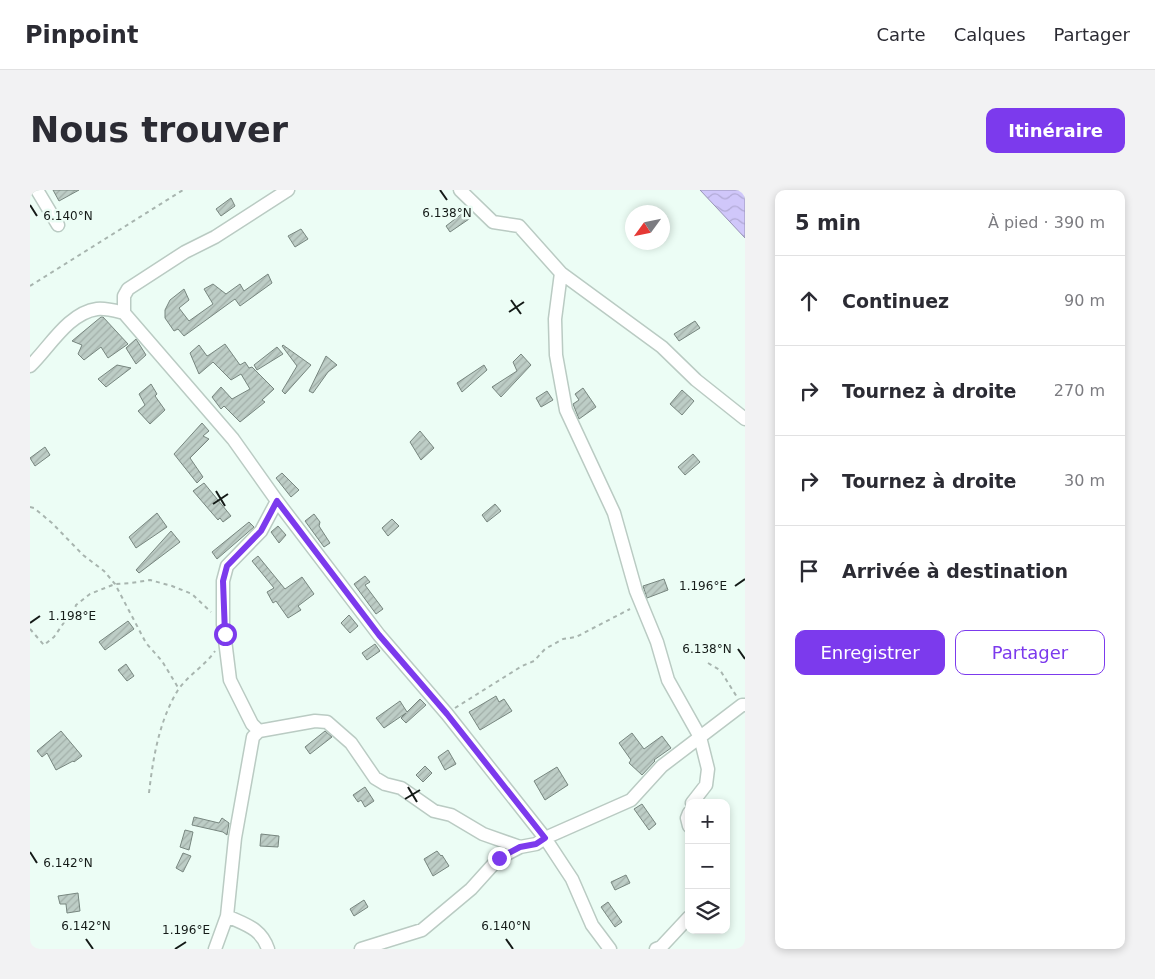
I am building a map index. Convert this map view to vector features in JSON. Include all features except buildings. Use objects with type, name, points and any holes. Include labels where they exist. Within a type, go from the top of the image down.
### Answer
[{"type":"street","points":[[37,190],[58,225]]},
{"type":"street","points":[[124,313],[124,296],[128,289],[184,252],[215,237],[288,190]]},
{"type":"street","points":[[460,190],[494,222],[519,226],[561,273],[662,347],[696,380],[745,419]]},
{"type":"street","points":[[561,273],[556,319],[556,355],[566,410],[614,513],[636,591],[657,642],[668,680],[700,737],[708,769],[706,785],[695,799]]},
{"type":"street","points":[[30,366],[58,334],[76,319],[97,309],[124,313],[233,439],[277,501],[379,635],[447,714],[545,838],[572,879],[592,925],[610,949]]},
{"type":"street","points":[[259,731],[252,724],[230,680],[224,629],[223,581],[227,566],[261,531],[277,501]]},
{"type":"street","points":[[361,949],[422,930],[471,889],[499,858],[520,847],[536,844],[545,838],[632,800],[662,766],[743,705]]},
{"type":"street","points":[[215,949],[227,916],[235,838],[253,737],[259,731],[315,721],[327,722],[351,743],[375,778],[385,784],[401,788],[434,811],[451,814],[483,834],[520,847]]},
{"type":"street","points":[[227,916],[258,932],[264,939],[268,949]]},
{"type":"street","points":[[656,949],[685,921]]},
{"type":"path","points":[[30,286],[183,190]]},
{"type":"path","points":[[30,507],[34,508],[52,523],[83,555],[104,571],[114,584],[146,643],[162,661],[179,689]]},
{"type":"path","points":[[30,629],[44,645],[54,637],[65,621],[73,615],[76,605],[90,594],[114,584],[131,584],[150,580],[192,594],[224,629],[211,656],[179,689],[161,729],[149,793]]},
{"type":"path","points":[[447,714],[461,702],[534,660],[545,650],[563,639],[576,637],[641,604]]},
{"type":"path","points":[[708,663],[720,670],[743,705]]},
{"type":"water","points":[[700,190],[745,190],[745,238]]},
{"type":"route","points":[[225,634],[223,624],[223,581],[227,566],[261,531],[277,501],[379,635],[447,714],[545,838],[536,844],[520,847],[499,858]]}]
